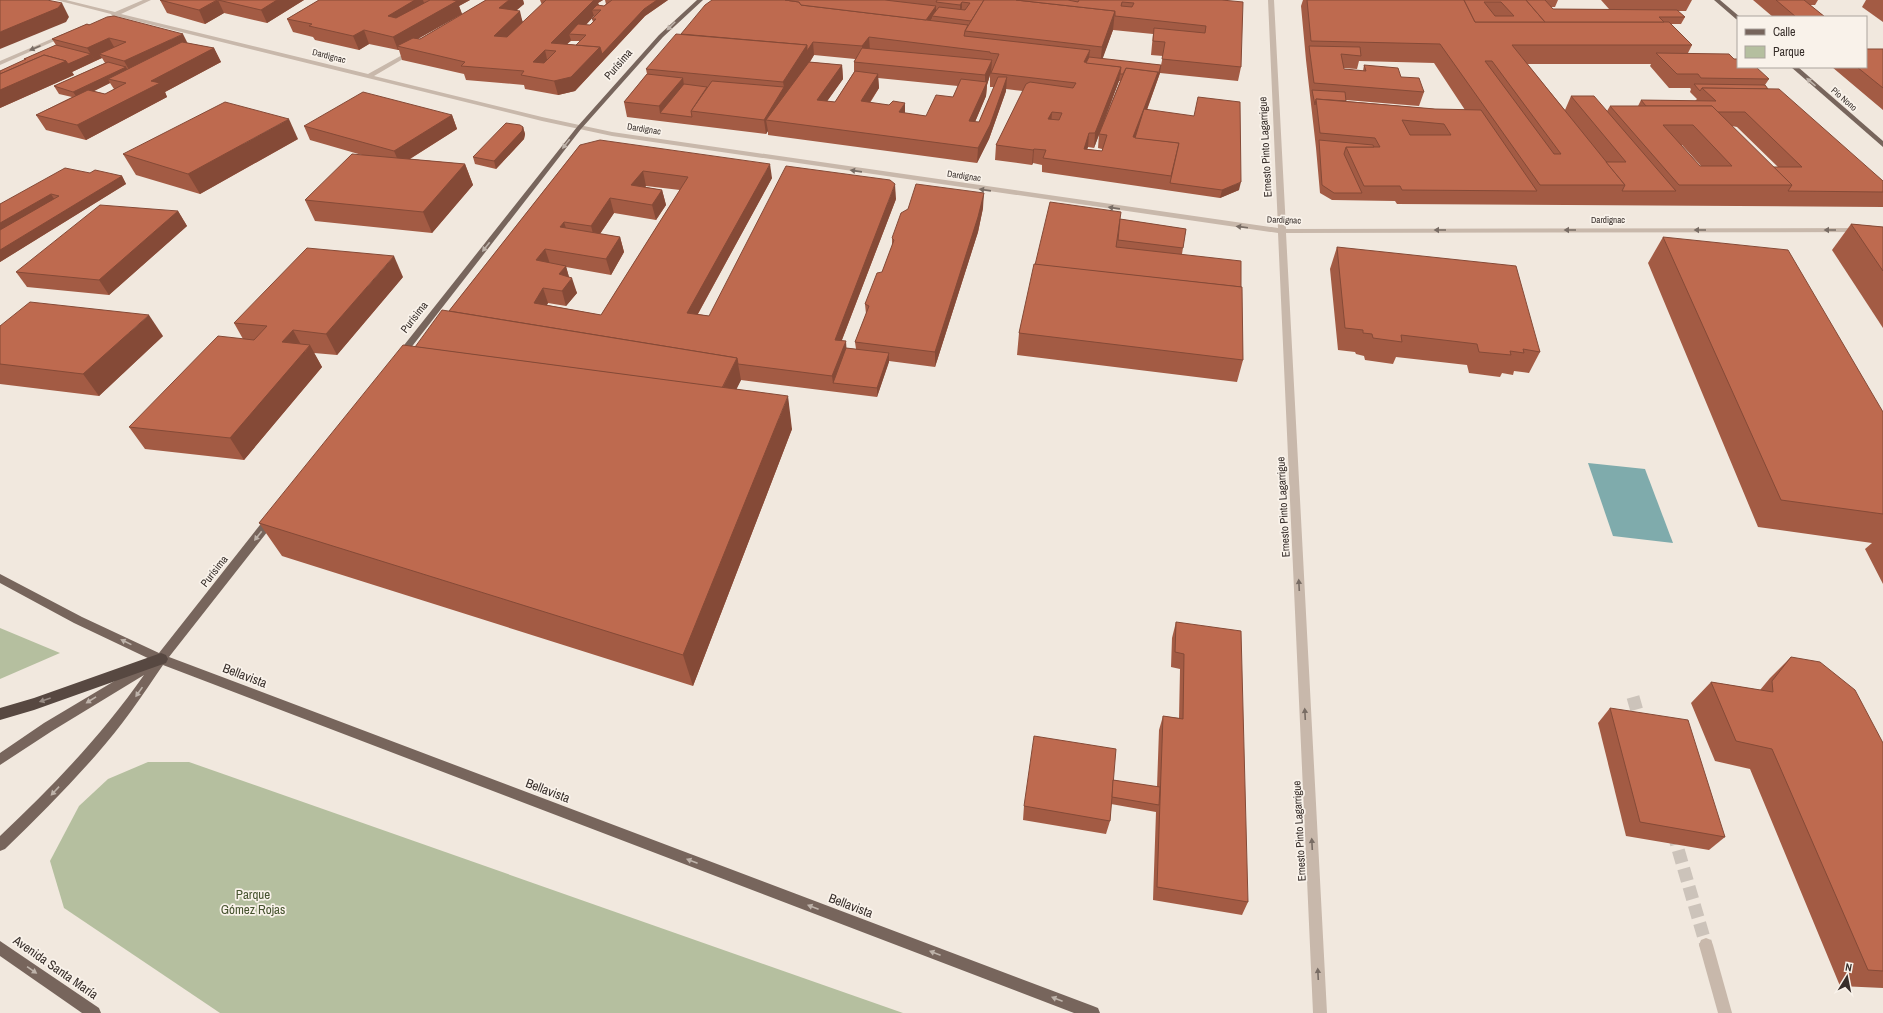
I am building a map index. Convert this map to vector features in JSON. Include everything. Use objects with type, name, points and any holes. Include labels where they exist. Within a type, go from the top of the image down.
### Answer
[{"type":"highway","points":[[0,714],[34,704],[161,659]]},
{"type":"main road","name":"Purísima","points":[[393,364],[579,128],[661,36],[700,0]]},
{"type":"main road","points":[[1717,0],[1737,17]]},
{"type":"main road","name":"Pío Nono","points":[[1795,68],[1883,145]]},
{"type":"main road","name":"Purísima","points":[[0,845],[46,800],[92,751],[130,704],[161,659],[276,513]]},
{"type":"main road","name":"Bellavista","points":[[0,578],[78,620],[161,659],[1093,1013]]},
{"type":"main road","name":"Purísima","points":[[0,760],[61,719],[161,659]]},
{"type":"main road","name":"Avenida Santa María","points":[[0,948],[94,1013]]},
{"type":"street","name":"Dardignac","points":[[59,0],[579,128],[643,140],[1219,224],[1281,231],[1883,230]]},
{"type":"street","points":[[103,19],[148,0]]},
{"type":"street","name":"Ernesto Pinto Lagarrigue","points":[[1271,0],[1320,1013]]},
{"type":"street","points":[[0,63],[70,33]]},
{"type":"street","points":[[369,76],[421,46]]},
{"type":"street","points":[[1706,945],[1725,1013]]},
{"type":"green space","points":[[0,628],[60,653],[0,679]]},
{"type":"green space","name":"Parque Gómez Rojas","points":[[148,762],[189,762],[903,1013],[220,1013],[64,908],[50,861],[79,806],[108,779]]},
{"type":"water","points":[[1588,463],[1645,469],[1673,543],[1613,536]]},
{"type":"building","points":[[0,0],[47,0],[62,3],[58,8],[0,32]]},
{"type":"building","points":[[160,0],[217,0],[199,10]]},
{"type":"building","points":[[218,0],[277,0],[261,10]]},
{"type":"building","points":[[319,0],[415,0],[388,16],[396,18],[430,0],[457,1],[393,37],[364,30],[353,36],[309,26],[312,24],[287,19]]},
{"type":"building","points":[[486,0],[509,0],[499,8],[520,11],[494,36],[507,37],[546,0],[594,0],[551,43],[600,47],[571,77],[554,81],[521,75],[524,71],[461,66],[465,62],[397,46],[413,38],[420,39]],"holes":[[[545,50],[556,51],[544,63],[533,62]]]},
{"type":"building","points":[[612,0],[657,0],[644,9],[602,54],[600,47],[576,45],[586,35],[569,34],[578,24],[590,25],[596,19],[592,19],[601,10],[592,10],[597,5],[604,6]]},
{"type":"building","points":[[712,0],[785,0],[799,2],[801,5],[968,25],[964,36],[1090,50],[1084,62],[1121,67],[1095,133],[1089,133],[1084,149],[1102,151],[1107,135],[1099,134],[1126,68],[1158,72],[1133,137],[1179,143],[1171,176],[1043,158],[1046,150],[1033,150],[996,145],[1026,84],[1030,82],[1073,88],[1076,83],[991,73],[999,54],[869,37],[862,46],[813,42],[807,51],[807,45],[681,34],[705,5]],"holes":[[[1052,112],[1062,113],[1059,120],[1048,119]]]},
{"type":"building","points":[[785,0],[885,0],[936,6],[926,20],[801,5],[799,2]]},
{"type":"building","points":[[937,0],[984,0],[971,21],[932,16],[939,7],[965,10],[970,3],[962,2],[960,5],[936,2]]},
{"type":"building","points":[[984,0],[1016,0],[1115,11],[1102,47],[965,31]]},
{"type":"building","points":[[1016,0],[1068,0],[1078,2],[1079,0],[1222,0],[1243,2],[1241,67],[1162,59],[1165,42],[1153,41],[1154,28],[1205,33],[1206,26],[1115,16],[1115,11]],"holes":[[[1122,2],[1134,3],[1132,7],[1121,6]]]},
{"type":"building","points":[[1307,0],[1464,0],[1475,22],[1669,22],[1692,45],[1512,45],[1625,185],[1540,185],[1440,44],[1311,41]],"holes":[[[1485,61],[1492,61],[1561,154],[1554,154]]]},
{"type":"building","points":[[1464,0],[1526,0],[1545,22],[1475,22]],"holes":[[[1484,2],[1501,2],[1514,16],[1495,16]]]},
{"type":"building","points":[[1526,0],[1545,0],[1553,9],[1677,10],[1685,17],[1659,17],[1664,22],[1545,22]]},
{"type":"building","points":[[1776,0],[1804,0],[1824,16],[1795,16]]},
{"type":"building","points":[[114,16],[183,34],[124,61],[99,54],[126,42],[109,38],[87,48],[52,39],[87,24],[89,25],[107,17]]},
{"type":"building","points":[[676,34],[807,45],[783,82],[646,69]]},
{"type":"building","points":[[182,42],[214,48],[151,81],[160,83],[77,125],[36,115],[88,90],[105,94],[126,83],[108,79]]},
{"type":"building","points":[[56,45],[91,54],[68,64],[66,61],[44,55],[0,74],[0,71]]},
{"type":"building","points":[[1309,46],[1360,47],[1361,56],[1341,54],[1344,69],[1366,71],[1364,65],[1398,68],[1401,77],[1419,78],[1424,92],[1314,83]]},
{"type":"building","points":[[862,48],[992,60],[985,75],[854,62]]},
{"type":"building","points":[[1867,49],[1883,49],[1883,88],[1858,68],[1867,68]]},
{"type":"building","points":[[1656,53],[1729,54],[1734,59],[1737,59],[1737,68],[1757,68],[1769,79],[1701,78],[1698,74],[1677,74]]},
{"type":"building","points":[[44,55],[66,61],[0,90],[0,74]]},
{"type":"building","points":[[1089,57],[1161,65],[1157,78],[1158,72],[1126,68],[1123,74],[1120,74],[1121,67],[1086,63]]},
{"type":"building","points":[[108,62],[126,67],[73,92],[54,86]]},
{"type":"building","points":[[809,62],[842,65],[817,100],[835,102],[855,71],[878,74],[861,101],[889,105],[893,101],[905,103],[899,112],[926,116],[936,95],[953,97],[961,79],[987,82],[969,121],[979,122],[998,77],[1007,77],[990,125],[978,148],[766,120]]},
{"type":"building","points":[[647,74],[683,78],[659,106],[624,102]]},
{"type":"building","points":[[712,81],[784,87],[764,120],[691,111]]},
{"type":"building","points":[[684,84],[707,87],[691,111],[692,117],[660,113]]},
{"type":"building","points":[[1694,84],[1765,85],[1768,89],[1702,88],[1700,91]]},
{"type":"building","points":[[1702,88],[1779,89],[1883,181],[1883,192],[1788,191],[1792,185],[1773,167],[1802,167],[1745,112],[1718,112],[1712,106],[1646,106],[1641,100],[1716,101]]},
{"type":"building","points":[[1312,90],[1345,92],[1346,101],[1316,99],[1315,105]]},
{"type":"building","points":[[363,92],[452,115],[394,151],[304,126]]},
{"type":"building","points":[[1571,96],[1594,96],[1676,191],[1622,191],[1625,185],[1606,162],[1626,162]]},
{"type":"building","points":[[1198,97],[1240,102],[1241,182],[1222,190],[1170,183],[1179,143],[1135,138],[1144,109],[1194,116]]},
{"type":"building","points":[[1316,99],[1435,109],[1481,110],[1537,191],[1402,190],[1400,186],[1364,186],[1346,147],[1380,147],[1375,138],[1320,133]],"holes":[[[1402,120],[1444,124],[1451,135],[1410,135]]]},
{"type":"building","points":[[225,102],[289,119],[188,174],[123,154]]},
{"type":"building","points":[[1610,106],[1712,106],[1792,185],[1679,185]],"holes":[[[1663,125],[1693,125],[1732,166],[1700,166]]]},
{"type":"building","points":[[506,123],[520,125],[523,127],[522,131],[494,161],[473,157]]},
{"type":"building","points":[[600,140],[770,164],[687,313],[709,316],[786,166],[890,180],[895,184],[835,340],[846,341],[832,376],[738,364],[737,358],[449,311],[580,145]],"holes":[[[643,171],[688,177],[601,315],[534,303],[543,288],[562,291],[572,278],[559,274],[566,266],[536,260],[545,249],[606,259],[620,237],[560,227],[564,222],[591,226],[610,198],[652,205],[662,190],[631,185]]]},
{"type":"building","points":[[1319,140],[1373,145],[1374,147],[1346,147],[1344,154],[1362,193],[1334,193],[1322,185]]},
{"type":"building","points":[[352,154],[465,164],[423,212],[305,200]]},
{"type":"building","points":[[65,168],[90,173],[95,170],[122,176],[0,250],[0,230],[59,196],[51,194],[0,223],[0,204]]},
{"type":"building","points":[[916,184],[984,193],[978,217],[935,352],[855,342],[869,306],[865,304],[877,273],[882,272],[894,240],[892,238],[901,213],[908,209]]},
{"type":"building","points":[[1050,202],[1121,212],[1116,247],[1241,261],[1241,287],[1035,265]]},
{"type":"building","points":[[100,205],[178,211],[99,280],[16,272]]},
{"type":"building","points":[[1120,219],[1186,229],[1183,248],[1118,240]]},
{"type":"building","points":[[1851,224],[1883,227],[1883,271]]},
{"type":"building","points":[[1663,237],[1788,250],[1883,412],[1883,514],[1781,500]]},
{"type":"building","points":[[1337,247],[1516,266],[1540,352],[1523,349],[1524,353],[1510,351],[1511,355],[1479,352],[1477,344],[1401,335],[1402,342],[1373,338],[1372,334],[1363,333],[1363,330],[1345,328]]},
{"type":"building","points":[[307,248],[394,256],[326,334],[293,330],[282,342],[310,345],[230,438],[129,427],[218,336],[254,340],[267,326],[234,323]]},
{"type":"building","points":[[1034,264],[1242,287],[1243,360],[1019,333]]},
{"type":"building","points":[[30,302],[149,315],[83,374],[0,364],[0,326]]},
{"type":"building","points":[[442,310],[737,358],[722,388],[415,347]]},
{"type":"building","points":[[403,345],[788,396],[683,655],[259,523]]},
{"type":"building","points":[[846,348],[889,353],[877,388],[833,383]]},
{"type":"building","points":[[1176,622],[1241,631],[1248,902],[1157,887],[1163,716],[1183,719],[1184,654],[1175,652]]},
{"type":"building","points":[[1791,657],[1820,662],[1855,690],[1883,743],[1883,971],[1868,970],[1772,749],[1736,741],[1711,682],[1773,692],[1772,681]]},
{"type":"building","points":[[1610,708],[1688,720],[1725,837],[1640,822]]},
{"type":"building","points":[[1034,736],[1116,749],[1110,821],[1024,806]]},
{"type":"building","points":[[1113,780],[1160,787],[1159,805],[1112,797]]},
{"type":"tunnel","points":[[1633,697],[1641,725]]},
{"type":"tunnel","points":[[1673,832],[1706,945]]}]
